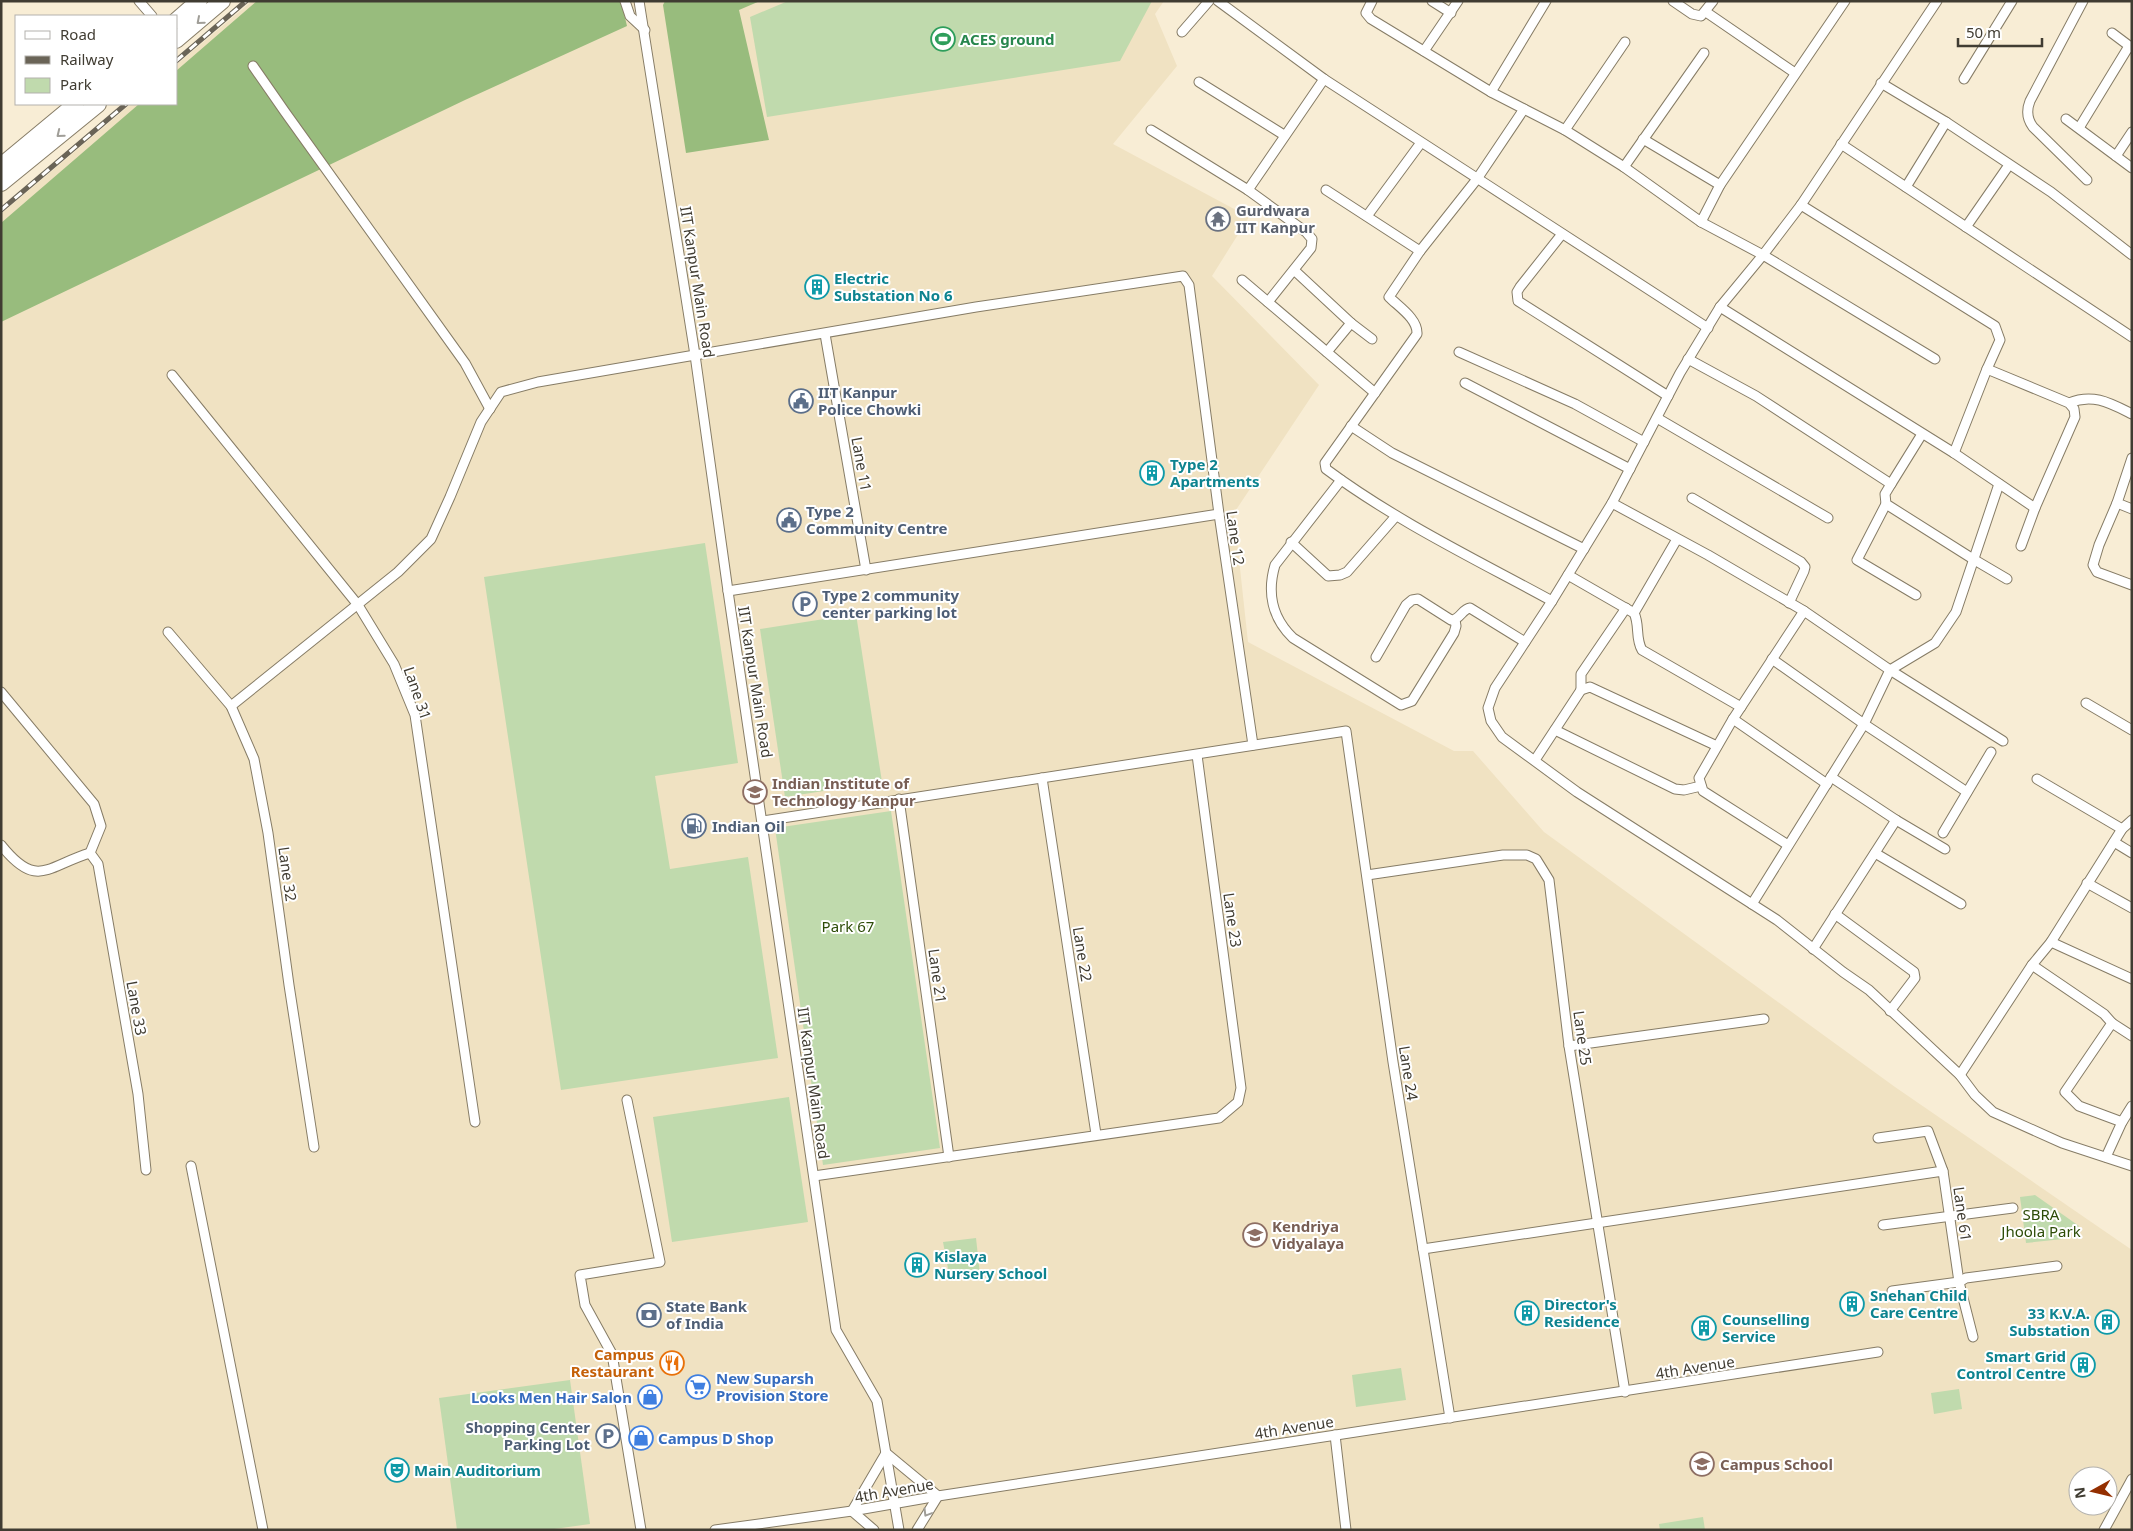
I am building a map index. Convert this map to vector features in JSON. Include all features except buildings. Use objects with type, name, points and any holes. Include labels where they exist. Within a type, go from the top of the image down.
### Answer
[{"type":"highway","points":[[178,18],[199,1]]},
{"type":"highway","points":[[178,38],[222,1]]},
{"type":"highway","points":[[1,166],[75,105]]},
{"type":"highway","points":[[1,183],[97,105]]},
{"type":"street","points":[[139,1],[151,15]]},
{"type":"street","points":[[624,1],[630,16],[645,30]]},
{"type":"street","points":[[1182,32],[1209,1]]},
{"type":"street","points":[[1218,1],[1324,80],[1420,144],[1708,328]]},
{"type":"street","points":[[1372,1],[1366,12],[1369,18],[1491,92],[1565,130],[1624,167],[1701,222],[1764,255],[1935,359]]},
{"type":"street","points":[[1432,1],[1451,13]]},
{"type":"street","points":[[1424,50],[1458,1]]},
{"type":"street","points":[[1491,92],[1546,1]]},
{"type":"street","points":[[1673,1],[1697,16],[1702,16],[1713,1]]},
{"type":"street","points":[[1701,222],[1720,185],[1845,1]]},
{"type":"street","points":[[1937,1],[1881,82],[1801,205],[1764,255],[1720,307],[1688,359],[1612,503],[1495,688],[1488,708],[1491,720],[1502,737],[1577,792],[1777,920],[1869,990],[1960,1075],[1975,1095],[1993,1112],[2062,1143],[2132,1166]]},
{"type":"street","points":[[1964,79],[2012,1]]},
{"type":"street","points":[[2083,1],[2027,110],[2029,121],[2033,128],[2088,180]]},
{"type":"street","name":"IIT Kanpur Main Road","points":[[642,3],[695,355],[836,1330],[877,1401],[896,1503],[899,1530]]},
{"type":"street","points":[[1706,12],[1795,73]]},
{"type":"street","points":[[2079,128],[2130,47],[2112,33]]},
{"type":"street","points":[[1565,130],[1625,42]]},
{"type":"street","points":[[1624,167],[1704,53]]},
{"type":"street","points":[[254,66],[465,363],[490,409]]},
{"type":"street","points":[[1248,190],[1284,135],[1324,80]]},
{"type":"street","points":[[1199,82],[1284,135]]},
{"type":"street","points":[[1881,82],[1946,122],[2051,192],[2132,255]]},
{"type":"street","points":[[1524,109],[1477,179],[1420,251],[1389,297],[1418,327],[1417,334],[1326,463],[1326,469],[1396,516],[1552,600]]},
{"type":"street","points":[[2066,119],[2132,168]]},
{"type":"street","points":[[1906,187],[1946,122]]},
{"type":"street","points":[[1151,130],[1248,190],[1306,232],[1312,239],[1311,248],[1268,302]]},
{"type":"street","points":[[2116,156],[2132,132]]},
{"type":"street","points":[[1644,139],[1720,185]]},
{"type":"street","points":[[1366,216],[1420,144]]},
{"type":"street","points":[[1841,144],[2132,337]]},
{"type":"street","points":[[1966,227],[2009,165]]},
{"type":"street","points":[[1326,190],[1420,251]]},
{"type":"street","points":[[1801,205],[1996,326],[2000,340],[1954,453]]},
{"type":"street","points":[[1562,234],[1520,287],[1517,292],[1518,301],[1668,396]]},
{"type":"street","points":[[1294,270],[1351,323],[1372,339]]},
{"type":"street","name":"Lane 12","points":[[826,334],[986,306],[1183,276],[1189,285],[1219,514],[1253,745]]},
{"type":"street","points":[[1242,280],[1374,393]]},
{"type":"street","points":[[1720,307],[1954,453],[2035,508]]},
{"type":"street","points":[[1327,352],[1351,323]]},
{"type":"street","points":[[231,706],[398,572],[431,539],[481,422],[501,392],[538,382],[826,334]]},
{"type":"street","name":"Lane 11","points":[[826,334],[866,570]]},
{"type":"street","points":[[1459,352],[1575,404],[1644,442]]},
{"type":"street","points":[[1688,359],[1756,396],[1891,484]]},
{"type":"street","points":[[1987,368],[2069,403],[2074,409],[2075,417],[2035,508],[2022,546]]},
{"type":"street","name":"Lane 31","points":[[172,375],[358,605],[394,664],[415,715],[475,1122]]},
{"type":"street","points":[[1465,383],[1630,469]]},
{"type":"street","points":[[2069,403],[2081,398],[2093,398],[2132,414]]},
{"type":"street","points":[[1657,418],[1828,518]]},
{"type":"street","points":[[1351,426],[1392,453],[1584,549]]},
{"type":"street","points":[[1916,595],[1857,560],[1886,504],[1885,494],[1922,434]]},
{"type":"street","points":[[2132,458],[2117,503],[2098,545],[2093,565],[2097,572],[2132,585]]},
{"type":"street","points":[[1341,480],[1291,542],[1276,565],[1272,577],[1271,599],[1282,628],[1293,638],[1401,705],[1412,701],[1422,687],[1454,633],[1455,620]]},
{"type":"street","points":[[1752,904],[1864,724],[1890,670],[1935,643],[1956,612],[1999,484]]},
{"type":"street","points":[[1692,498],[1801,562],[1805,567],[1804,571],[1789,603]]},
{"type":"street","points":[[1612,503],[1804,611],[1890,670],[2003,741]]},
{"type":"street","points":[[2117,503],[2132,509]]},
{"type":"street","points":[[1886,504],[1973,560],[2007,579]]},
{"type":"street","points":[[728,591],[1219,514]]},
{"type":"street","points":[[1291,542],[1328,576],[1340,575],[1347,572],[1396,516]]},
{"type":"street","points":[[1535,760],[1581,690],[1581,674],[1630,610],[1677,539]]},
{"type":"street","points":[[1568,575],[1630,610],[1638,623],[1639,644],[1642,650],[1741,708]]},
{"type":"street","points":[[1376,657],[1406,605],[1412,600],[1422,601],[1447,618],[1455,620]]},
{"type":"street","points":[[1455,620],[1465,610],[1470,608],[1525,642]]},
{"type":"street","points":[[1788,845],[1703,791],[1699,778],[1733,719],[1804,611]]},
{"type":"street","name":"Lane 32","points":[[168,632],[231,706],[254,759],[268,833],[314,1147]]},
{"type":"street","points":[[1772,659],[1864,724],[1967,792]]},
{"type":"street","points":[[1581,690],[1590,687],[1717,746]]},
{"type":"street","points":[[1,692],[94,804],[101,826],[90,853],[72,858],[41,872],[29,871],[13,860],[1,846]]},
{"type":"street","points":[[2086,703],[2132,730]]},
{"type":"street","points":[[1733,719],[1829,781],[1945,849]]},
{"type":"street","points":[[1555,730],[1675,789],[1684,790],[1701,786]]},
{"type":"street","name":"Lane 24","points":[[1253,745],[1346,731],[1393,1062],[1450,1418]]},
{"type":"street","points":[[763,821],[1253,745]]},
{"type":"street","points":[[1943,832],[1991,752]]},
{"type":"street","name":"Lane 23","points":[[1096,1134],[1220,1118],[1238,1102],[1241,1088],[1197,755]]},
{"type":"street","name":"Lane 22","points":[[1042,778],[1096,1134]]},
{"type":"street","points":[[2037,779],[2122,829]]},
{"type":"street","name":"Lane 21","points":[[899,799],[949,1157]]},
{"type":"street","points":[[1813,949],[1896,820]]},
{"type":"street","points":[[1960,1075],[2032,965],[2051,942],[2122,829],[2132,820]]},
{"type":"street","points":[[2114,842],[2132,853]]},
{"type":"street","name":"Lane 33","points":[[90,853],[98,864],[105,902],[138,1094],[146,1170]]},
{"type":"street","points":[[1875,853],[1961,904]]},
{"type":"street","name":"Lane 25","points":[[1367,875],[1503,855],[1527,854],[1536,859],[1549,880],[1570,1046],[1596,1223],[1624,1392]]},
{"type":"street","points":[[2088,883],[2132,908]]},
{"type":"street","points":[[1835,914],[1914,972],[1915,978],[1890,1011]]},
{"type":"street","points":[[2051,942],[2132,979]]},
{"type":"street","points":[[2032,965],[2104,1014],[2112,1023],[2132,1036]]},
{"type":"street","points":[[1570,1046],[1764,1019]]},
{"type":"street","points":[[2112,1023],[2066,1092],[2079,1106],[2122,1122]]},
{"type":"street","points":[[627,1100],[660,1262],[580,1275],[585,1305],[612,1354],[641,1530]]},
{"type":"street","points":[[2106,1157],[2122,1122],[2132,1106]]},
{"type":"street","points":[[1878,1138],[1928,1131],[1943,1171]]},
{"type":"street","points":[[814,1176],[1096,1134]]},
{"type":"street","points":[[191,1166],[263,1530]]},
{"type":"street","name":"Lane 61","points":[[1423,1249],[1943,1171],[1959,1282],[1973,1337]]},
{"type":"street","points":[[1883,1225],[2013,1208]]},
{"type":"street","points":[[1892,1291],[1959,1282],[1966,1278],[2057,1266]]},
{"type":"street","name":"4th Avenue","points":[[715,1530],[852,1511],[938,1496],[1878,1352]]},
{"type":"street","points":[[1334,1435],[1346,1530]]},
{"type":"street","points":[[874,1530],[852,1511],[886,1453],[938,1496],[917,1530]]},
{"type":"street","points":[[2104,1530],[2132,1479]]},
{"type":"shaded area","name":"Indian Institute of Technology Kanpur","points":[[252,1],[1164,1],[1155,14],[1177,66],[1113,144],[1249,217],[1212,276],[1319,385],[1234,513],[1248,642],[1454,751],[1473,751],[1544,832],[1895,1087],[2132,1250],[2132,1530],[1,1530],[1,214],[130,105],[178,105],[178,63]]},
{"type":"green space","points":[[257,1],[621,1],[627,26],[465,100],[1,322],[1,223],[138,105],[178,105],[178,69]]},
{"type":"green space","points":[[665,1],[760,1],[739,10],[769,140],[686,153],[663,5]]},
{"type":"green space","name":"ACES ground","points":[[788,1],[1152,1],[1120,61],[767,117],[750,17]]},
{"type":"green space","points":[[705,543],[738,763],[655,776],[670,869],[748,857],[778,1058],[561,1090],[484,577]]},
{"type":"green space","points":[[856,614],[882,782],[785,797],[760,629]]},
{"type":"green space","name":"Park 67","points":[[891,811],[940,1148],[823,1165],[775,828]]},
{"type":"green space","points":[[789,1097],[808,1222],[672,1242],[653,1117]]},
{"type":"green space","name":"SBRA Jhoola Park","points":[[2035,1195],[2079,1226],[2063,1239],[2026,1243],[2020,1197]]},
{"type":"green space","points":[[976,1238],[980,1274],[950,1279],[943,1242]]},
{"type":"green space","points":[[1401,1368],[1406,1400],[1356,1407],[1352,1375]]},
{"type":"green space","points":[[570,1380],[590,1524],[547,1530],[457,1530],[439,1398]]},
{"type":"green space","points":[[1959,1389],[1962,1409],[1934,1414],[1931,1393]]},
{"type":"green space","points":[[1703,1517],[1705,1530],[1660,1530],[1659,1524]]},
{"type":"railway","points":[[178,59],[246,1]]},
{"type":"railway","points":[[1,210],[125,105]]},
{"type":"place","name":"ACES ground","points":[[943,39]]},
{"type":"place","name":"Gurdwara IIT Kanpur","points":[[1218,219]]},
{"type":"place","name":"Electric Substation No 6","points":[[817,287]]},
{"type":"place","name":"IIT Kanpur Police Chowki","points":[[801,401]]},
{"type":"place","name":"Type 2 Apartments","points":[[1152,473]]},
{"type":"place","name":"Type 2 Community Centre","points":[[789,520]]},
{"type":"place","name":"Type 2 community center parking lot","points":[[805,604]]},
{"type":"place","name":"Indian Institute of Technology Kanpur","points":[[755,792]]},
{"type":"place","name":"Indian Oil","points":[[694,826]]},
{"type":"place","name":"Kendriya Vidyalaya","points":[[1255,1235]]},
{"type":"place","name":"Kislaya Nursery School","points":[[917,1265]]},
{"type":"place","name":"Snehan Child Care Centre","points":[[1852,1304]]},
{"type":"place","name":"Director's Residence","points":[[1527,1313]]},
{"type":"place","name":"State Bank of India","points":[[649,1315]]},
{"type":"place","name":"33 K.V.A. Substation","points":[[2107,1322]]},
{"type":"place","name":"Counselling Service","points":[[1704,1328]]},
{"type":"place","name":"Campus Restaurant","points":[[672,1363]]},
{"type":"place","name":"Smart Grid Control Centre","points":[[2083,1365]]},
{"type":"place","name":"New Suparsh Provision Store","points":[[698,1387]]},
{"type":"place","name":"Looks Men Hair Salon","points":[[650,1397]]},
{"type":"place","name":"Shopping Center Parking Lot","points":[[608,1436]]},
{"type":"place","name":"Campus D Shop","points":[[641,1438]]},
{"type":"place","name":"Campus School","points":[[1702,1464]]},
{"type":"place","name":"Main Auditorium","points":[[397,1470]]}]
